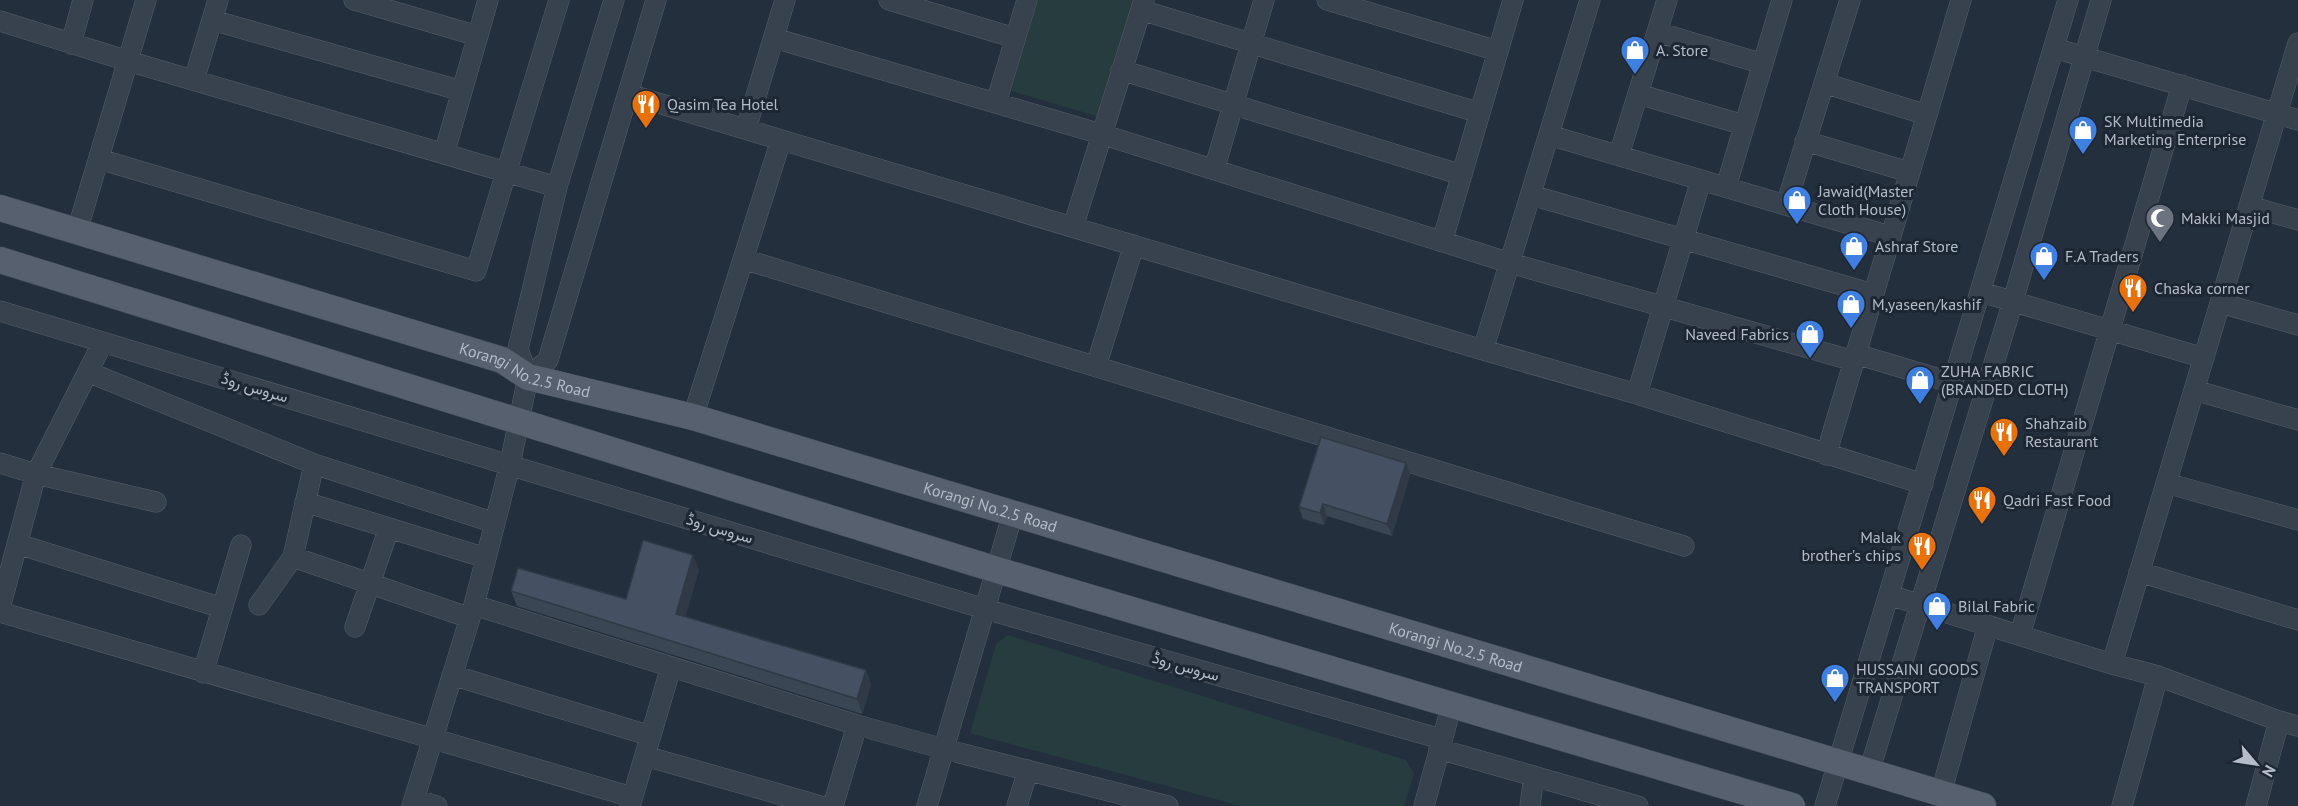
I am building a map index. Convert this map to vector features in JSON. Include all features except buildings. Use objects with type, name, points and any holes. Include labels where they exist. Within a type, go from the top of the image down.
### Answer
[{"type":"main road","name":"Korangi No.2.5 Road","points":[[0,208],[502,360],[528,377],[693,417],[1983,806]]},
{"type":"main road","points":[[0,260],[997,570],[1792,806]]},
{"type":"street","points":[[70,44],[83,0]]},
{"type":"street","points":[[77,231],[146,0]]},
{"type":"street","points":[[194,80],[218,0]]},
{"type":"street","points":[[354,0],[478,36]]},
{"type":"street","points":[[444,154],[488,0]]},
{"type":"street","points":[[99,159],[477,271],[558,0]]},
{"type":"street","points":[[437,806],[413,803],[472,612],[510,464],[528,377],[518,349],[557,187],[614,0]]},
{"type":"street","points":[[528,377],[548,360],[656,0]]},
{"type":"street","points":[[746,129],[785,0]]},
{"type":"street","points":[[889,0],[1015,38]]},
{"type":"street","points":[[996,103],[1027,0]]},
{"type":"street","points":[[1214,170],[1264,0]]},
{"type":"street","points":[[1327,0],[1498,51]]},
{"type":"street","points":[[1442,242],[1513,0]]},
{"type":"street","points":[[1619,155],[1667,0]]},
{"type":"street","points":[[1785,205],[1850,0]]},
{"type":"street","points":[[1826,455],[1961,0]]},
{"type":"street","points":[[1825,806],[2068,0]]},
{"type":"street","points":[[1869,772],[2013,301],[2101,0]]},
{"type":"street","points":[[1483,350],[1549,135],[1585,1]]},
{"type":"street","points":[[1725,187],[1762,64],[1778,1]]},
{"type":"street","points":[[1073,227],[1142,5],[1251,44],[1480,113]]},
{"type":"street","points":[[212,20],[462,91]]},
{"type":"street","points":[[0,21],[70,44],[557,187]]},
{"type":"street","points":[[1657,33],[1762,64]]},
{"type":"street","points":[[774,38],[1101,134],[1510,263],[1663,307],[1953,383]]},
{"type":"street","points":[[2112,664],[2298,43]]},
{"type":"street","points":[[2054,48],[2298,120]]},
{"type":"street","points":[[1122,70],[1462,175]]},
{"type":"street","points":[[1824,83],[1927,115]]},
{"type":"street","points":[[2020,635],[2182,85]]},
{"type":"street","points":[[628,94],[1637,394],[1923,484]]},
{"type":"street","points":[[1638,94],[1744,125]]},
{"type":"street","points":[[1549,135],[1890,236]]},
{"type":"street","points":[[693,417],[781,140]]},
{"type":"street","points":[[1805,141],[1909,172]]},
{"type":"street","points":[[1637,394],[1701,180]]},
{"type":"street","points":[[1530,195],[1873,294]]},
{"type":"street","points":[[2249,206],[2298,220]]},
{"type":"street","points":[[1096,366],[1134,245]]},
{"type":"street","points":[[743,259],[1684,546]]},
{"type":"street","points":[[1981,292],[2204,357]]},
{"type":"street","points":[[2220,303],[2298,325]]},
{"type":"street","name":"سروس روڈ","points":[[0,311],[1440,744],[1534,776],[1638,806]]},
{"type":"street","points":[[103,342],[36,474],[0,610],[203,673],[433,738],[631,802],[671,667]]},
{"type":"street","points":[[88,372],[314,464],[495,523]]},
{"type":"street","points":[[2194,390],[2298,420]]},
{"type":"street","points":[[0,463],[36,474],[156,502]]},
{"type":"street","points":[[259,605],[293,557],[314,464]]},
{"type":"street","points":[[2166,483],[2298,520]]},
{"type":"street","points":[[305,502],[486,558]]},
{"type":"street","points":[[927,806],[1013,513]]},
{"type":"street","points":[[355,627],[389,528]]},
{"type":"street","points":[[18,544],[222,608]]},
{"type":"street","points":[[203,673],[241,545]]},
{"type":"street","points":[[293,557],[371,584],[671,667],[857,725],[1168,806]]},
{"type":"street","points":[[2139,572],[2298,620]]},
{"type":"street","points":[[1889,595],[2158,676],[2289,723],[2256,806]]},
{"type":"street","points":[[1941,793],[1988,625]]},
{"type":"street","points":[[452,675],[651,736]]},
{"type":"street","points":[[2122,806],[2158,676]]},
{"type":"street","points":[[1424,806],[1452,704]]},
{"type":"street","points":[[833,806],[857,725]]},
{"type":"street","points":[[645,756],[821,806]]},
{"type":"street","points":[[1017,806],[1028,771]]},
{"type":"street","points":[[1530,806],[1534,776]]},
{"type":"green space","points":[[1038,0],[1135,0],[1100,117],[1011,91]]},
{"type":"green space","points":[[1008,635],[1406,760],[1414,774],[1404,806],[1241,806],[970,733],[996,644]]},
{"type":"place","name":"A. Store","points":[[1635,76]]},
{"type":"place","name":"Qasim Tea Hotel","points":[[646,130]]},
{"type":"place","name":"SK Multimedia Marketing Enterprise","points":[[2083,156]]},
{"type":"place","name":"Jawaid(Master Cloth House)","points":[[1797,226]]},
{"type":"place","name":"Makki Masjid","points":[[2160,244]]},
{"type":"place","name":"Ashraf Store","points":[[1854,272]]},
{"type":"place","name":"F.A Traders","points":[[2044,282]]},
{"type":"place","name":"Chaska corner","points":[[2133,314]]},
{"type":"place","name":"M,yaseen/kashif","points":[[1851,330]]},
{"type":"place","name":"Naveed Fabrics","points":[[1810,360]]},
{"type":"place","name":"ZUHA FABRIC (BRANDED CLOTH)","points":[[1920,406]]},
{"type":"place","name":"Shahzaib Restaurant","points":[[2004,458]]},
{"type":"place","name":"Qadri Fast Food","points":[[1982,526]]},
{"type":"place","name":"Malak brother's chips","points":[[1922,572]]},
{"type":"place","name":"Bilal Fabric","points":[[1937,632]]},
{"type":"place","name":"HUSSAINI GOODS TRANSPORT","points":[[1835,704]]}]
